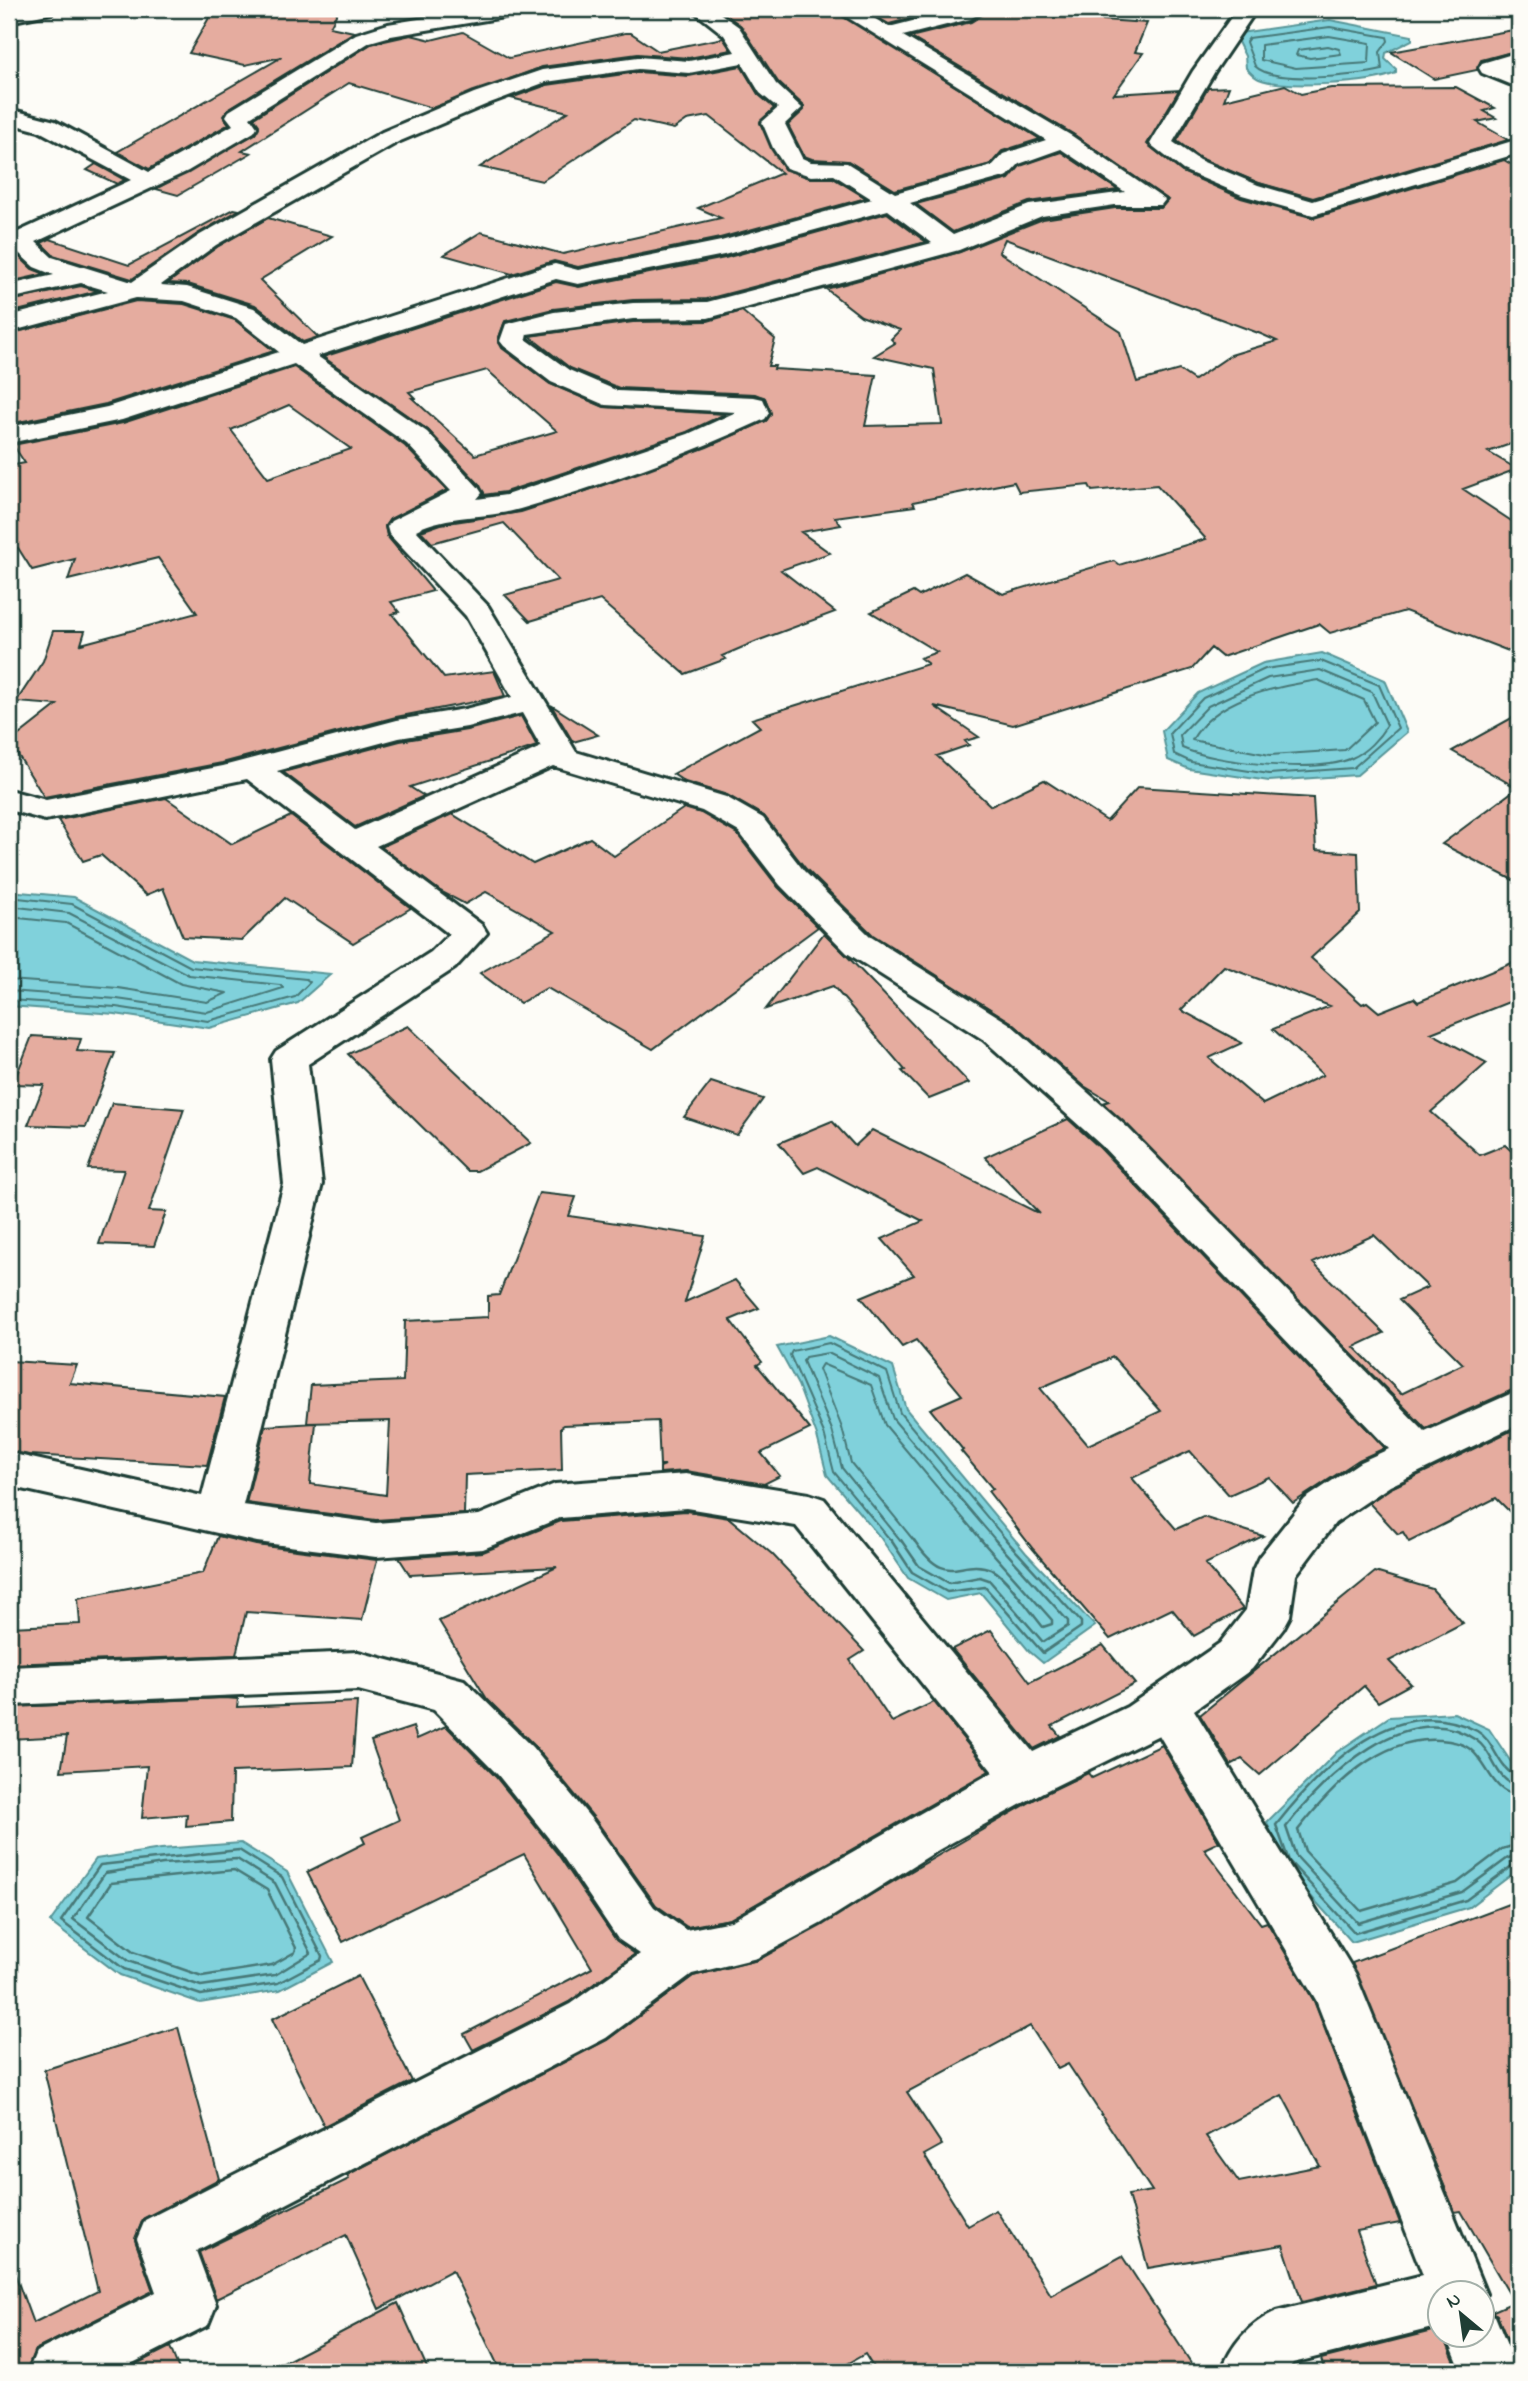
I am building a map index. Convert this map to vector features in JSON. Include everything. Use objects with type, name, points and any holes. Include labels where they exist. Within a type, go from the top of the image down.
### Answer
[{"type":"street","points":[[9,16],[45,9]]},
{"type":"street","points":[[516,9],[388,30],[363,38],[237,116],[246,127],[148,180],[14,239],[43,262],[81,276],[136,290],[187,293],[245,313],[297,354],[417,438],[468,493],[401,527],[403,534],[478,612],[564,760],[714,804],[751,825],[792,878],[859,945],[997,1032],[1115,1137],[1419,1453]]},
{"type":"street","points":[[701,9],[732,31],[768,88],[791,108],[773,122],[796,166],[809,171],[839,168],[855,181],[890,200],[950,245]]},
{"type":"street","points":[[430,514],[510,503],[698,440],[756,413],[754,405],[614,399],[560,376],[513,341],[515,329],[554,320],[633,311],[708,310],[950,245],[1037,210],[1115,198],[1153,200],[1064,141],[845,9]]},
{"type":"street","points":[[885,34],[964,15],[976,9]]},
{"type":"street","points":[[1247,9],[1204,71],[1161,144],[1191,165],[1250,191],[1313,208],[1519,146]]},
{"type":"street","points":[[9,324],[136,290],[208,240],[390,137],[482,97],[542,76],[638,63],[689,67],[748,56]]},
{"type":"street","points":[[1519,58],[1490,68],[1519,82]]},
{"type":"street","points":[[9,116],[47,126],[148,180]]},
{"type":"street","points":[[9,436],[113,414],[555,271],[578,277],[724,248],[839,218],[890,200],[1000,171],[1011,159],[1064,141]]},
{"type":"street","points":[[9,292],[81,276]]},
{"type":"street","points":[[9,800],[45,810],[252,768],[397,729],[467,718],[531,701]]},
{"type":"street","points":[[352,844],[559,751]]},
{"type":"street","points":[[218,1517],[303,1184],[289,1059],[443,960],[470,933],[252,768]]},
{"type":"street","points":[[55,2372],[188,2305],[164,2239],[588,2021],[680,1954],[739,1942],[806,1907],[923,1833],[1026,1777],[1143,1721],[1236,1656],[1267,1616],[1275,1570],[1320,1511],[1375,1474],[1519,1406]]},
{"type":"street","points":[[9,1470],[257,1525],[376,1540],[483,1532],[555,1502],[686,1491],[809,1511],[1026,1777]]},
{"type":"street","points":[[9,1686],[358,1671],[447,1695],[515,1761],[576,1836],[636,1923],[680,1954]]},
{"type":"street","points":[[1166,1705],[1337,1989],[1452,2280]]},
{"type":"street","points":[[1249,2372],[1277,2339],[1426,2302]]},
{"type":"street","points":[[1481,2350],[1490,2372]]},
{"type":"water","points":[[1330,20],[1412,36],[1412,40],[1386,53],[1385,59],[1396,69],[1396,73],[1348,82],[1288,84],[1259,79],[1246,68],[1245,56],[1238,42],[1240,33]]},
{"type":"water","points":[[1322,653],[1385,680],[1407,732],[1357,775],[1269,781],[1189,769],[1168,760],[1162,731],[1198,693],[1263,663]]},
{"type":"water","points":[[9,891],[74,897],[192,960],[331,974],[298,1003],[209,1028],[115,1014],[9,1006]]},
{"type":"water","points":[[829,1336],[893,1367],[906,1409],[1026,1553],[1095,1626],[1043,1663],[1029,1651],[981,1593],[946,1600],[908,1578],[880,1537],[827,1475],[817,1436],[798,1385],[777,1347]]},
{"type":"water","points":[[1454,1713],[1489,1729],[1519,1774],[1519,1869],[1469,1907],[1352,1942],[1282,1864],[1267,1822],[1337,1752],[1389,1717]]},
{"type":"water","points":[[241,1843],[287,1872],[333,1962],[280,1990],[200,2003],[120,1975],[50,1922],[96,1859],[161,1849]]},
{"type":"building","points":[[214,9],[339,9],[330,27],[354,32],[228,109],[223,116],[229,124],[149,169],[117,152],[282,57],[245,65],[189,53]]},
{"type":"building","points":[[718,9],[832,9],[1040,139],[1002,151],[991,164],[895,190],[848,161],[804,156],[788,125],[804,110],[804,106],[778,82],[741,26]]},
{"type":"building","points":[[863,9],[948,9],[889,24]]},
{"type":"building","points":[[987,12],[1147,23],[1135,52],[1143,53],[1114,94],[1179,90],[1147,144],[1182,172],[1241,198],[1314,218],[1504,160],[1519,169],[1519,441],[1488,452],[1517,469],[1463,489],[1519,526],[1519,655],[1405,611],[1330,633],[1319,624],[1222,657],[1211,648],[1192,669],[1013,725],[934,706],[979,737],[965,741],[969,745],[937,756],[991,806],[1044,780],[1107,821],[1138,787],[1313,798],[1316,850],[1358,853],[1360,913],[1311,958],[1362,1004],[1367,1002],[1379,1012],[1414,998],[1418,1002],[1519,960],[1519,998],[1431,1033],[1487,1063],[1431,1112],[1480,1155],[1505,1145],[1519,1158],[1519,1387],[1426,1429],[1103,1103],[1109,1101],[1084,1086],[1011,1022],[873,935],[806,869],[764,816],[727,795],[685,782],[673,774],[760,727],[752,719],[928,664],[920,658],[937,652],[871,612],[913,592],[919,596],[965,573],[1003,594],[1114,561],[1119,565],[1206,539],[1157,485],[1092,491],[1089,485],[1019,492],[1014,482],[913,502],[915,506],[835,517],[841,525],[801,532],[830,553],[781,570],[835,612],[757,641],[722,656],[726,659],[685,674],[600,600],[530,621],[505,595],[558,580],[504,523],[432,543],[421,531],[441,524],[521,512],[583,492],[707,447],[766,421],[771,414],[765,398],[755,394],[619,388],[570,368],[529,336],[633,322],[708,321],[742,311],[775,339],[768,366],[775,366],[774,369],[876,375],[865,426],[942,424],[934,369],[874,356],[895,343],[891,339],[900,330],[861,316],[826,289],[960,252],[1043,219],[1115,208],[1161,208],[1168,200],[1073,134],[910,37],[971,22]],"holes":[[[1005,239],[1261,334],[1277,341],[1231,355],[1194,380],[1179,370],[1137,382],[1121,332],[999,252]],[[1224,966],[1330,1006],[1273,1029],[1323,1075],[1263,1104],[1209,1058],[1242,1043],[1181,1010]],[[1374,1235],[1428,1287],[1399,1300],[1463,1364],[1401,1394],[1354,1347],[1384,1333],[1313,1263]]]},
{"type":"building","points":[[1519,29],[1519,50],[1481,60],[1477,70],[1434,79],[1391,52]]},
{"type":"building","points":[[463,32],[509,58],[625,33],[631,33],[658,51],[723,38],[731,50],[689,58],[638,54],[542,67],[432,108],[349,83],[242,151],[251,153],[178,195],[156,189],[255,134],[259,125],[254,118],[371,44],[411,35],[431,40]]},
{"type":"building","points":[[741,66],[758,94],[774,108],[760,123],[784,169],[810,178],[833,178],[866,198],[720,238],[578,267],[554,261],[512,274],[444,255],[481,232],[563,254],[721,218],[698,208],[782,173],[709,116],[687,120],[674,129],[634,120],[542,181],[480,167],[568,112],[511,98],[547,85],[638,72],[689,76]]},
{"type":"building","points":[[1285,85],[1301,94],[1331,88],[1456,87],[1495,108],[1484,111],[1496,118],[1477,122],[1508,140],[1313,198],[1259,183],[1200,158],[1177,141],[1208,88],[1229,87],[1224,100]]},
{"type":"building","points":[[1061,152],[1118,190],[1029,202],[953,232],[916,204],[1009,179],[1020,166]]},
{"type":"building","points":[[96,164],[125,180],[117,184],[87,170]]},
{"type":"building","points":[[234,209],[239,210],[199,233],[132,279],[53,255],[41,243],[50,239],[129,265]]},
{"type":"building","points":[[887,213],[926,242],[707,299],[633,300],[553,309],[505,321],[498,340],[502,348],[550,384],[604,407],[725,414],[687,432],[505,492],[483,495],[480,485],[428,430],[323,357],[556,282],[579,287],[725,258]],"holes":[[[487,370],[557,431],[475,455],[412,398],[415,398],[409,392]]]},
{"type":"building","points":[[268,218],[332,236],[260,280],[318,337],[303,342],[255,305],[188,284],[168,283],[217,247]]},
{"type":"building","points":[[9,247],[32,269],[45,274],[9,282]]},
{"type":"building","points":[[81,286],[98,291],[9,313],[9,301]]},
{"type":"building","points":[[136,301],[184,304],[235,320],[274,351],[106,404],[9,424],[9,334]]},
{"type":"building","points":[[294,367],[405,446],[447,490],[390,519],[385,526],[387,536],[433,591],[391,602],[399,612],[392,614],[444,678],[494,671],[505,696],[396,717],[222,763],[44,797],[10,742],[57,705],[16,702],[43,661],[53,631],[85,631],[81,644],[197,613],[158,558],[68,580],[75,559],[32,570],[18,548],[9,550],[9,466],[25,463],[13,445],[123,423]],"holes":[[[289,405],[351,449],[268,478],[231,430]]]},
{"type":"building","points":[[551,705],[598,735],[573,742]]},
{"type":"building","points":[[1519,714],[1519,883],[1442,844],[1517,788],[1452,751]]},
{"type":"building","points":[[521,716],[537,746],[410,787],[424,796],[355,827],[283,772],[400,741],[467,730]]},
{"type":"building","points":[[166,798],[232,844],[291,816],[411,908],[353,943],[285,898],[242,940],[183,937],[163,888],[146,895],[101,855],[83,861],[58,820]]},
{"type":"building","points":[[684,808],[701,813],[737,834],[778,887],[818,927],[653,1049],[547,988],[520,1003],[480,973],[555,931],[486,892],[465,904],[440,891],[381,847],[452,814],[533,864],[590,838],[614,856]]},
{"type":"building","points":[[824,933],[969,1083],[929,1099],[902,1071],[905,1070],[833,986],[766,1009]]},
{"type":"building","points":[[408,1026],[531,1143],[477,1171],[467,1171],[348,1054]]},
{"type":"building","points":[[32,1036],[81,1039],[77,1051],[115,1053],[86,1127],[28,1125],[44,1085],[13,1084]]},
{"type":"building","points":[[711,1082],[763,1099],[737,1135],[684,1117]]},
{"type":"building","points":[[112,1103],[184,1109],[149,1211],[166,1212],[154,1246],[99,1244],[124,1170],[88,1169]]},
{"type":"building","points":[[1068,1119],[1100,1148],[1385,1448],[1359,1460],[1293,1503],[1269,1477],[1229,1495],[1190,1451],[1132,1478],[1176,1529],[1203,1517],[1263,1536],[1205,1564],[1243,1609],[1194,1636],[1172,1609],[1110,1639],[1033,1549],[988,1491],[993,1489],[930,1409],[962,1395],[916,1340],[902,1347],[861,1297],[914,1275],[882,1239],[923,1221],[818,1167],[804,1173],[779,1143],[832,1121],[855,1146],[872,1130],[1040,1214],[985,1157]],"holes":[[[1113,1357],[1161,1411],[1088,1445],[1040,1388]]]},
{"type":"building","points":[[539,1193],[576,1197],[569,1216],[705,1236],[685,1302],[735,1280],[759,1308],[730,1320],[762,1362],[757,1365],[810,1429],[761,1453],[780,1476],[764,1484],[686,1471],[660,1473],[660,1467],[665,1465],[660,1465],[658,1421],[564,1425],[561,1427],[562,1470],[465,1475],[464,1514],[376,1520],[246,1503],[265,1426],[316,1423],[310,1484],[386,1495],[390,1421],[307,1423],[311,1385],[403,1381],[405,1321],[488,1317],[488,1296],[499,1295]]},
{"type":"building","points":[[9,1361],[77,1365],[70,1383],[225,1397],[207,1465],[29,1455],[9,1451]]},
{"type":"building","points":[[1519,1427],[1519,1521],[1496,1498],[1409,1542],[1403,1532],[1398,1534],[1369,1503],[1391,1488]]},
{"type":"building","points":[[686,1511],[729,1518],[772,1554],[864,1651],[850,1660],[892,1722],[934,1702],[989,1771],[730,1919],[687,1927],[656,1905],[595,1819],[534,1745],[487,1699],[439,1621],[557,1567],[410,1575],[399,1558],[483,1552],[561,1521]]},
{"type":"building","points":[[218,1536],[256,1545],[377,1560],[362,1620],[246,1612],[236,1655],[9,1664],[9,1627],[80,1624],[78,1598],[203,1573]]},
{"type":"building","points":[[1375,1572],[1432,1589],[1463,1623],[1389,1661],[1411,1684],[1378,1702],[1364,1686],[1260,1775],[1242,1759],[1231,1765],[1200,1715]]},
{"type":"building","points":[[991,1630],[1030,1682],[1103,1645],[1135,1684],[1052,1726],[1060,1736],[1034,1749],[952,1649]]},
{"type":"building","points":[[238,1699],[237,1707],[357,1702],[352,1767],[232,1772],[231,1822],[186,1826],[187,1814],[142,1818],[147,1766],[61,1771],[67,1736],[9,1739],[9,1707]]},
{"type":"building","points":[[446,1726],[496,1777],[557,1853],[616,1940],[635,1954],[569,2002],[473,2050],[464,2034],[592,1968],[524,1854],[343,1942],[307,1872],[365,1843],[362,1837],[399,1820],[371,1741],[413,1727],[417,1739]]},
{"type":"building","points":[[1162,1745],[1219,1842],[1204,1849],[1261,1924],[1267,1922],[1314,2001],[1400,2223],[1357,2231],[1376,2284],[1302,2302],[1283,2245],[1148,2268],[1128,2195],[1152,2191],[1068,2064],[1058,2069],[1030,2026],[907,2092],[942,2145],[924,2155],[968,2226],[996,2210],[1051,2295],[1122,2256],[1197,2372],[876,2372],[865,2354],[833,2372],[501,2372],[452,2270],[379,2309],[346,2235],[216,2299],[199,2252],[349,2179],[347,2175],[607,2040],[693,1976],[758,1960],[1044,1794],[1088,1773],[1092,1778]],"holes":[[[1282,2095],[1320,2166],[1239,2182],[1206,2136]]]},
{"type":"building","points":[[1519,1900],[1519,2368],[1496,2314],[1496,2310],[1514,2302],[1461,2211],[1455,2212],[1352,1963]]},
{"type":"building","points":[[358,1976],[412,2081],[324,2126],[272,2019]]},
{"type":"building","points":[[178,2027],[219,2179],[143,2219],[135,2240],[153,2291],[35,2350],[26,2372],[9,2372],[9,2266],[12,2266],[33,2323],[98,2291],[44,2070]]},
{"type":"building","points":[[398,2303],[429,2372],[266,2372]]},
{"type":"building","points":[[1426,2333],[1426,2350],[1450,2350],[1459,2372],[1325,2372],[1321,2359]]},
{"type":"building","points":[[170,2347],[180,2372],[120,2372]]}]
